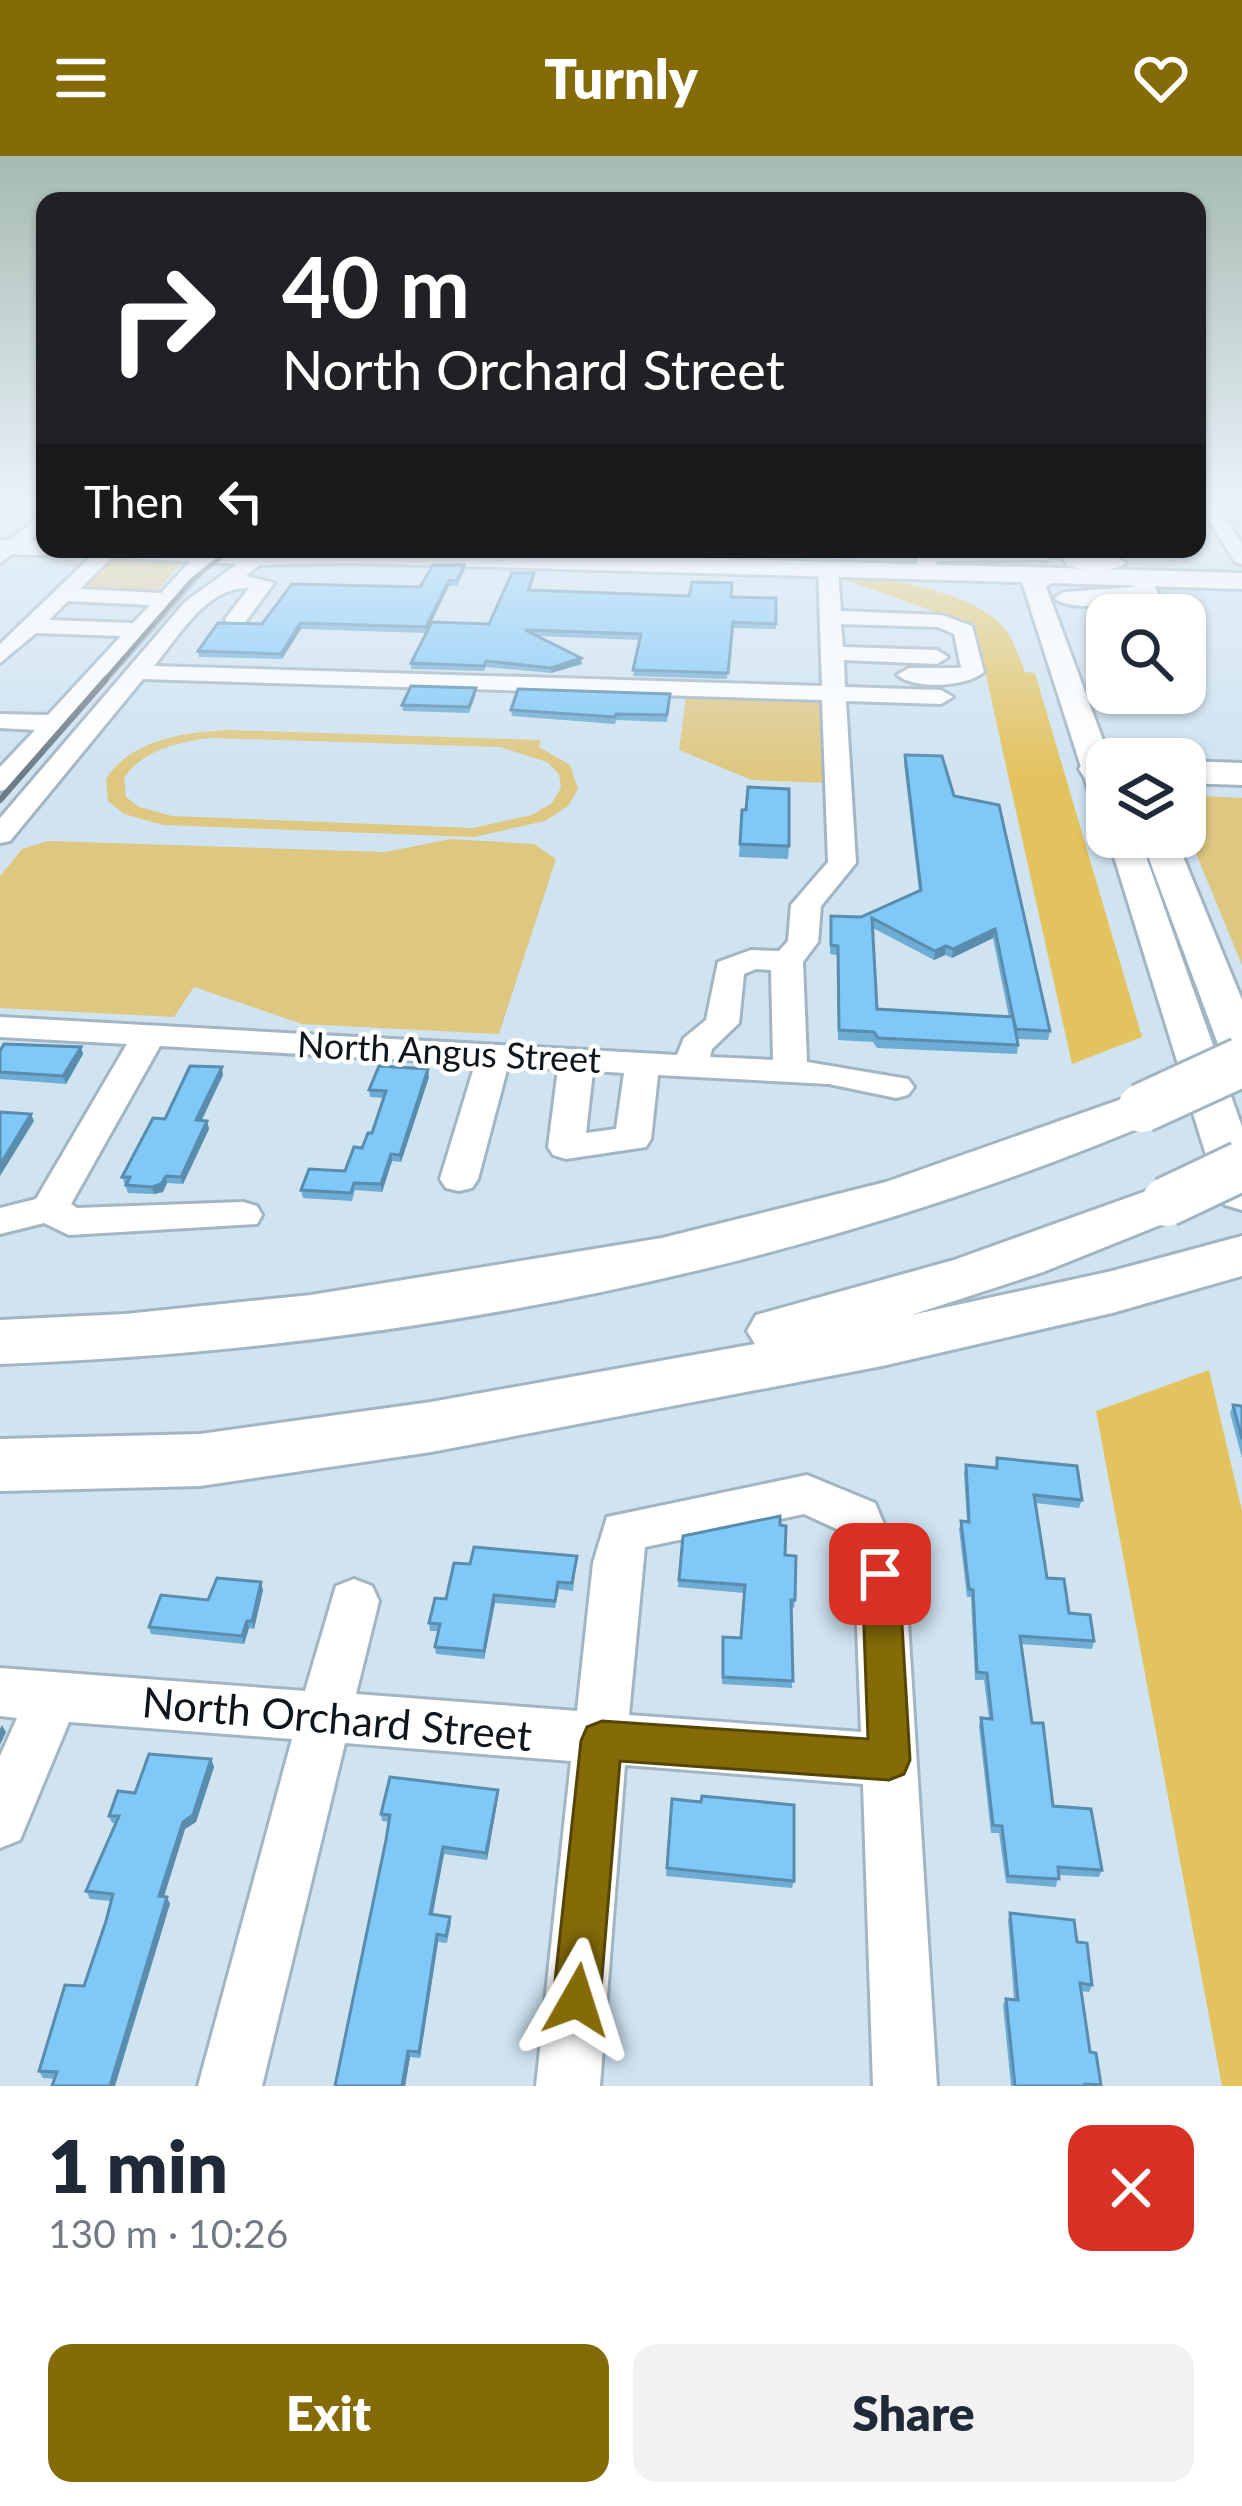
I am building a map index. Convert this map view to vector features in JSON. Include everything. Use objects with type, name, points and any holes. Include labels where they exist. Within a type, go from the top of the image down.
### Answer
[{"type":"highway","points":[[1206,773],[1242,774]]},
{"type":"highway","points":[[0,1342],[149,1334],[312,1317],[613,1269],[864,1210],[1012,1163],[1242,1062]]},
{"type":"highway","points":[[0,1447],[291,1421],[494,1389],[774,1331],[883,1304],[1086,1236],[1242,1166]]},
{"type":"highway","points":[[0,1465],[200,1460],[431,1426],[882,1344],[1214,1264]]},
{"type":"main road","points":[[1036,591],[1096,738]]},
{"type":"main road","points":[[1055,591],[1099,738]]},
{"type":"main road","points":[[1129,858],[1242,1194]]},
{"type":"main road","points":[[1166,858],[1242,1052]]},
{"type":"street","points":[[0,656],[67,591]]},
{"type":"street","points":[[0,783],[174,591]]},
{"type":"street","points":[[0,835],[192,606],[212,591]]},
{"type":"street","points":[[236,619],[258,591]]},
{"type":"street","points":[[790,1072],[787,961],[803,942],[806,905],[842,863],[830,591]]},
{"type":"street","points":[[63,595],[167,599]]},
{"type":"street","points":[[31,626],[139,630]]},
{"type":"street","points":[[137,672],[969,648],[973,671],[964,676],[832,655]]},
{"type":"street","points":[[832,655],[941,697]]},
{"type":"street","points":[[0,721],[54,723]]},
{"type":"street","points":[[691,1067],[696,1045],[722,1023],[729,969],[751,958],[787,961]]},
{"type":"street","name":"North Angus Street","points":[[0,1027],[829,1074],[896,1088]]},
{"type":"street","points":[[0,1221],[50,1208],[149,1035]]},
{"type":"street","points":[[459,1179],[495,1053]]},
{"type":"street","points":[[577,1057],[566,1147],[633,1139],[642,1065]]},
{"type":"street","points":[[50,1208],[69,1222],[244,1215]]},
{"type":"street","points":[[568,2086],[616,1563],[624,1531],[807,1494],[858,1517],[880,1574],[905,2086]]},
{"type":"street","points":[[230,2086],[354,1601]]},
{"type":"street","points":[[0,1820],[27,1694]]},
{"type":"street","name":"North Orchard Street","points":[[27,1694],[889,1760]]},
{"type":"shaded area","points":[[72,591],[156,591],[152,596]]},
{"type":"shaded area","points":[[877,591],[934,591],[984,611],[1011,638],[1025,672],[1035,673],[1142,1037],[1072,1064],[975,626]]},
{"type":"shaded area","points":[[686,697],[827,701],[826,783],[752,780],[679,750]]},
{"type":"shaded area","points":[[227,730],[541,740],[539,747],[570,765],[578,789],[568,806],[545,821],[474,837],[163,825],[124,814],[108,801],[106,779],[129,755],[177,736]],"holes":[[[211,738],[500,747],[547,762],[559,774],[561,788],[552,803],[532,815],[473,828],[172,816],[139,807],[126,797],[124,778],[141,760],[174,745]]]},
{"type":"shaded area","points":[[1206,796],[1242,798],[1242,965],[1198,858],[1206,858]]},
{"type":"shaded area","points":[[451,839],[534,844],[556,859],[499,1034],[302,1024],[194,987],[174,1017],[0,1008],[0,876],[22,849],[48,841],[385,852]]},
{"type":"shaded area","points":[[1209,1370],[1242,1511],[1242,2086],[1222,2086],[1096,1411]]},
{"type":"building","points":[[287,591],[444,591],[426,627],[300,623],[281,654],[198,651],[218,623],[262,624]]},
{"type":"building","points":[[504,591],[689,596],[690,591],[731,591],[731,597],[776,598],[776,624],[733,622],[728,673],[633,670],[641,634],[525,630],[581,658],[551,668],[486,661],[484,666],[411,663],[432,622],[489,624]]},
{"type":"building","points":[[411,686],[476,688],[469,707],[402,705]]},
{"type":"building","points":[[518,689],[670,694],[667,715],[615,717],[511,710]]},
{"type":"building","points":[[905,755],[942,756],[954,796],[999,805],[1050,1031],[1016,1029],[1013,1017],[1018,1045],[878,1038],[874,1032],[839,1030],[838,946],[831,945],[831,916],[861,917],[921,890]],"holes":[[[872,918],[935,951],[946,946],[953,949],[995,929],[1013,1017],[877,1009]]]},
{"type":"building","points":[[748,787],[789,789],[789,846],[740,844]]},
{"type":"building","points":[[4,1044],[81,1047],[63,1076],[0,1072]]},
{"type":"building","points":[[190,1066],[222,1067],[196,1120],[207,1121],[181,1177],[166,1176],[152,1187],[126,1185],[130,1177],[122,1177],[153,1118],[165,1119]]},
{"type":"building","points":[[379,1066],[428,1069],[400,1155],[391,1154],[381,1184],[354,1183],[351,1193],[301,1190],[309,1169],[345,1171],[354,1147],[362,1148],[372,1133],[386,1091],[369,1090]]},
{"type":"building","points":[[0,1112],[31,1114],[0,1165]]},
{"type":"building","points":[[1233,1405],[1242,1406],[1242,1439]]},
{"type":"building","points":[[997,1458],[1077,1466],[1082,1500],[1034,1495],[1047,1578],[1064,1579],[1069,1613],[1090,1615],[1094,1641],[1020,1636],[1032,1723],[1043,1723],[1053,1806],[1091,1809],[1102,1870],[1058,1867],[1059,1879],[1008,1876],[1002,1826],[993,1825],[981,1718],[992,1719],[987,1673],[977,1672],[973,1590],[969,1589],[961,1521],[969,1522],[966,1465],[997,1468]]},
{"type":"building","points":[[780,1516],[780,1525],[786,1526],[785,1555],[796,1556],[795,1600],[791,1600],[793,1681],[723,1677],[723,1637],[741,1638],[745,1585],[679,1580],[683,1536]]},
{"type":"building","points":[[474,1547],[577,1556],[572,1583],[558,1582],[555,1601],[494,1595],[484,1651],[435,1647],[440,1624],[429,1623],[435,1598],[446,1599],[454,1563],[470,1564]]},
{"type":"building","points":[[217,1578],[261,1582],[252,1621],[247,1621],[242,1636],[149,1627],[161,1595],[208,1600]]},
{"type":"building","points":[[149,1754],[211,1759],[193,1815],[183,1822],[159,1896],[167,1897],[110,2086],[52,2086],[57,2072],[39,2071],[65,1985],[84,1986],[113,1894],[86,1891],[119,1816],[109,1816],[118,1791],[135,1793]]},
{"type":"building","points":[[390,1777],[498,1790],[486,1853],[443,1847],[430,1914],[450,1917],[446,1936],[437,1934],[419,2052],[408,2051],[402,2086],[335,2086],[386,1840],[390,1815],[381,1814]]},
{"type":"building","points":[[702,1796],[794,1805],[794,1881],[667,1868],[672,1799],[701,1802]]},
{"type":"building","points":[[1010,1913],[1074,1920],[1077,1942],[1087,1943],[1092,1985],[1080,1983],[1090,2052],[1096,2053],[1101,2085],[1015,2086],[1006,1999],[1018,2000]]},
{"type":"railway","points":[[103,682],[182,591]]},
{"type":"railway","points":[[0,800],[106,679]]},
{"type":"route","points":[[577,2000],[602,1741],[889,1760],[880,1574]]}]
